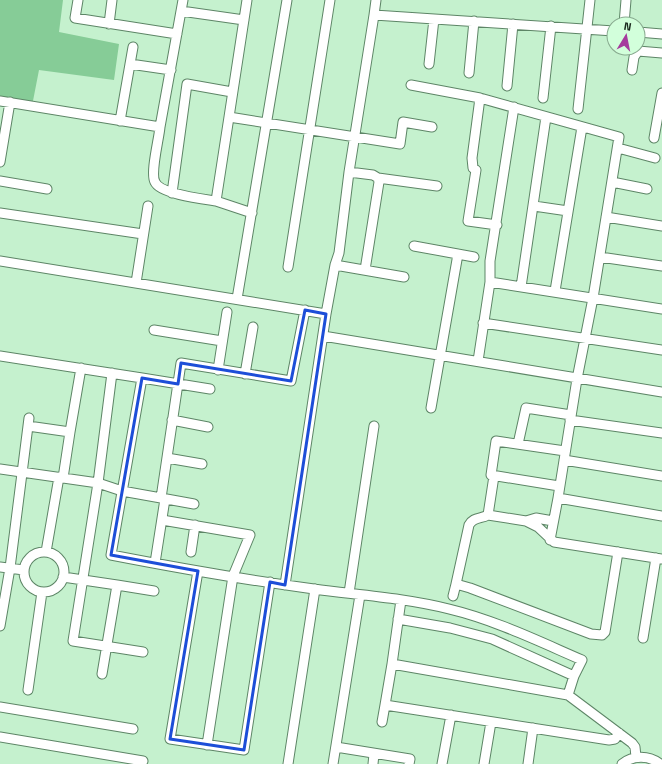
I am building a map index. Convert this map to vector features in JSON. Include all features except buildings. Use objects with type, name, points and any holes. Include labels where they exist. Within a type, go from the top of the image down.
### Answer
[{"type":"street","points":[[78,0],[75,18],[177,34]]},
{"type":"street","points":[[109,24],[112,0]]},
{"type":"street","points":[[183,0],[160,127],[153,174],[155,183],[159,187],[172,193],[216,201],[252,212]]},
{"type":"street","points":[[216,201],[247,0]]},
{"type":"street","points":[[237,299],[287,0]]},
{"type":"street","points":[[288,267],[330,0]]},
{"type":"street","points":[[285,585],[326,314],[335,265],[339,253],[349,172],[376,0]]},
{"type":"street","points":[[578,109],[590,0]]},
{"type":"street","points":[[625,16],[626,0]]},
{"type":"street","points":[[181,11],[244,20]]},
{"type":"street","points":[[374,15],[606,30]]},
{"type":"street","points":[[429,64],[434,19]]},
{"type":"street","points":[[469,73],[474,21]]},
{"type":"street","points":[[507,86],[513,24]]},
{"type":"street","points":[[543,98],[551,26]]},
{"type":"street","points":[[646,33],[662,34],[662,27]]},
{"type":"street","points":[[120,120],[133,47]]},
{"type":"street","points":[[632,70],[634,57],[638,51],[662,53]]},
{"type":"street","points":[[130,64],[171,70]]},
{"type":"street","points":[[172,193],[187,84],[232,92]]},
{"type":"street","points":[[411,85],[480,98],[619,137],[593,298],[577,379],[550,540]]},
{"type":"street","points":[[654,138],[662,93]]},
{"type":"street","points":[[480,98],[472,158],[473,168],[476,170],[468,220],[497,225]]},
{"type":"street","points":[[0,100],[160,127]]},
{"type":"street","points":[[0,162],[10,102]]},
{"type":"street","points":[[478,361],[490,282],[490,261],[497,225],[514,107]]},
{"type":"street","points":[[228,117],[400,144],[403,122],[432,127]]},
{"type":"street","points":[[521,287],[546,117]]},
{"type":"street","points":[[555,292],[582,127]]},
{"type":"street","points":[[618,148],[655,158]]},
{"type":"street","points":[[349,172],[373,175],[378,178],[437,186]]},
{"type":"street","points":[[365,270],[379,182],[378,178]]},
{"type":"street","points":[[0,181],[47,189]]},
{"type":"street","points":[[612,182],[647,189]]},
{"type":"street","points":[[136,283],[148,206]]},
{"type":"street","points":[[534,206],[568,212]]},
{"type":"street","points":[[0,213],[143,234]]},
{"type":"street","points":[[606,217],[662,226]]},
{"type":"street","points":[[414,246],[474,257]]},
{"type":"street","points":[[431,408],[458,254]]},
{"type":"street","points":[[600,257],[662,266]]},
{"type":"street","points":[[0,261],[326,314]]},
{"type":"street","points":[[335,265],[404,277]]},
{"type":"street","points":[[490,282],[662,309]]},
{"type":"street","points":[[155,563],[162,520],[167,458],[181,364],[291,381],[305,310]]},
{"type":"street","points":[[218,370],[227,312]]},
{"type":"street","points":[[483,323],[662,350]]},
{"type":"street","points":[[245,374],[253,327]]},
{"type":"street","points":[[154,330],[222,341]]},
{"type":"street","points":[[323,336],[440,354],[577,379],[662,392]]},
{"type":"street","points":[[0,356],[210,390]]},
{"type":"street","points":[[46,552],[81,368]]},
{"type":"street","points":[[112,373],[98,483],[73,641],[143,652]]},
{"type":"street","points":[[142,378],[111,555],[285,585],[402,600],[448,608],[485,619],[582,660],[574,676],[568,695]]},
{"type":"street","points":[[518,444],[526,408],[662,433]]},
{"type":"street","points":[[172,420],[208,427]]},
{"type":"street","points":[[0,626],[10,568],[29,422],[70,432]]},
{"type":"street","points":[[349,593],[374,426]]},
{"type":"street","points":[[488,515],[494,476],[491,475],[496,441],[518,444],[564,456],[662,476]]},
{"type":"street","points":[[167,458],[202,464]]},
{"type":"street","points":[[0,469],[98,483],[122,491],[194,504]]},
{"type":"street","points":[[494,476],[559,486]]},
{"type":"street","points":[[558,498],[662,516]]},
{"type":"street","points":[[453,596],[469,525],[474,519],[484,518],[488,515],[526,521],[538,527],[550,540],[556,542],[659,558],[643,638]]},
{"type":"street","points":[[526,521],[536,518],[553,521]]},
{"type":"street","points":[[162,520],[250,535],[233,576],[207,745]]},
{"type":"street","points":[[191,552],[195,525]]},
{"type":"street","points":[[40,552],[46,552],[59,558],[64,571],[64,578],[58,587],[48,592],[42,592],[36,590],[27,582],[24,570],[29,559],[40,552]]},
{"type":"street","points":[[456,584],[492,595],[591,634],[602,635],[605,632],[618,552]]},
{"type":"street","points":[[0,567],[24,570]]},
{"type":"street","points":[[198,571],[170,739],[207,745],[244,750],[270,582]]},
{"type":"street","points":[[64,578],[154,591]]},
{"type":"street","points":[[102,674],[116,585]]},
{"type":"street","points":[[288,764],[314,589]]},
{"type":"street","points":[[28,690],[42,592]]},
{"type":"street","points":[[333,764],[360,595]]},
{"type":"street","points":[[382,722],[402,600]]},
{"type":"street","points":[[398,619],[450,628],[492,640],[574,676]]},
{"type":"street","points":[[392,664],[568,695],[632,743],[635,747],[636,757]]},
{"type":"street","points":[[385,705],[609,740],[614,739],[619,733]]},
{"type":"street","points":[[0,707],[133,729]]},
{"type":"street","points":[[442,764],[451,715]]},
{"type":"street","points":[[484,764],[490,722]]},
{"type":"street","points":[[528,764],[533,728]]},
{"type":"street","points":[[0,737],[143,761]]},
{"type":"street","points":[[336,747],[410,759],[409,764]]},
{"type":"street","points":[[373,764],[374,754]]},
{"type":"street","points":[[622,764],[629,759],[636,757],[660,760]]},
{"type":"highlighted area","points":[[305,310],[326,314],[285,585],[270,582],[244,750],[170,739],[198,571],[111,555],[142,378],[178,384],[181,363],[291,381]]},
{"type":"green space","points":[[0,0],[63,0],[59,32],[119,44],[114,80],[39,70],[32,106],[0,101]]}]
